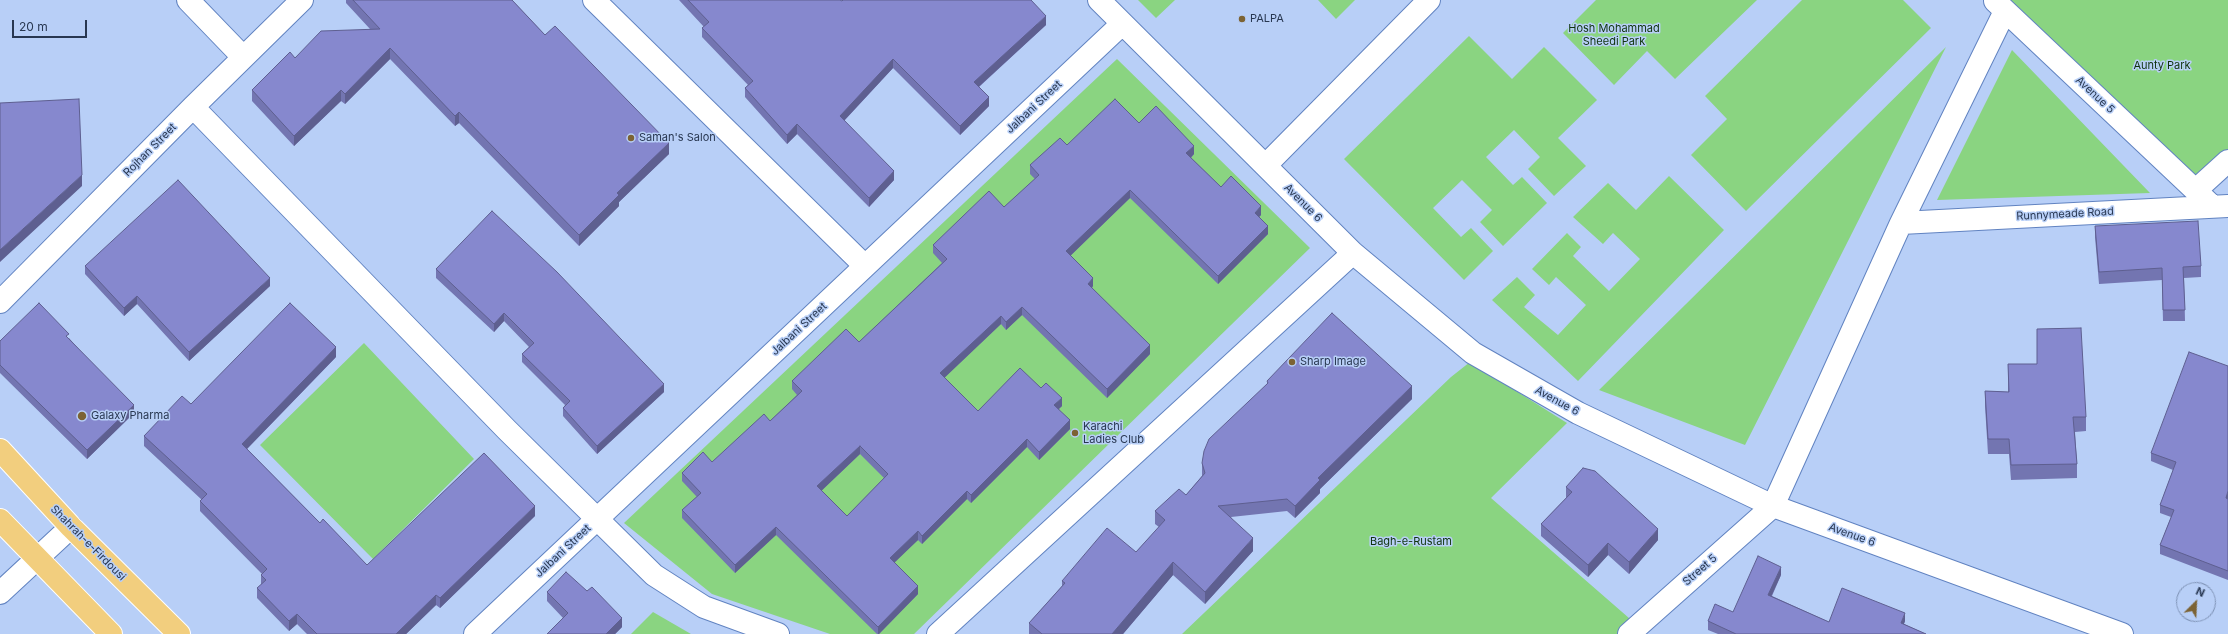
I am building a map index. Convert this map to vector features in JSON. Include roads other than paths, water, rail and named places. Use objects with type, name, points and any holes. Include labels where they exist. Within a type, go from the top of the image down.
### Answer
[{"type":"main road","name":"Shahrah-e-Firdousi","points":[[0,450],[71,527],[179,634]]},
{"type":"main road","points":[[0,520],[111,634]]},
{"type":"street","points":[[188,0],[243,57]]},
{"type":"street","name":"Rojhan Street","points":[[0,302],[243,57],[302,0]]},
{"type":"street","points":[[594,0],[865,266]]},
{"type":"street","name":"Avenue 6","points":[[1099,0],[1353,253],[1473,353],[1578,413],[1772,506],[2122,634]]},
{"type":"street","points":[[1266,165],[1429,0]]},
{"type":"street","points":[[1772,506],[2000,5]]},
{"type":"street","name":"Avenue 5","points":[[2000,5],[2196,190],[2220,206]]},
{"type":"street","name":"Jalbani Street","points":[[475,634],[1122,24]]},
{"type":"street","points":[[193,107],[596,520],[654,575],[704,606],[778,634]]},
{"type":"street","points":[[2196,190],[2228,161]]},
{"type":"street","name":"Runnymeade Road","points":[[1901,223],[2220,206]]},
{"type":"street","points":[[938,634],[1353,253]]},
{"type":"street","name":"Street 5","points":[[1629,634],[1772,506]]},
{"type":"street","points":[[0,593],[71,527]]},
{"type":"place","name":"PALPA","points":[[1242,19]]},
{"type":"place","name":"Saman's Salon","points":[[631,138]]},
{"type":"place","name":"Sharp Image","points":[[1292,362]]},
{"type":"place","name":"Galaxy Pharma","points":[[82,416]]},
{"type":"place","name":"Karachi Ladies Club","points":[[1075,433]]},
{"type":"park label","name":"Hosh Mohammad Sheedi Park","points":[[1614,35]]},
{"type":"park label","name":"Aunty Park","points":[[2162,66]]},
{"type":"park label","name":"Bagh-e-Rustam","points":[[1411,542]]}]
